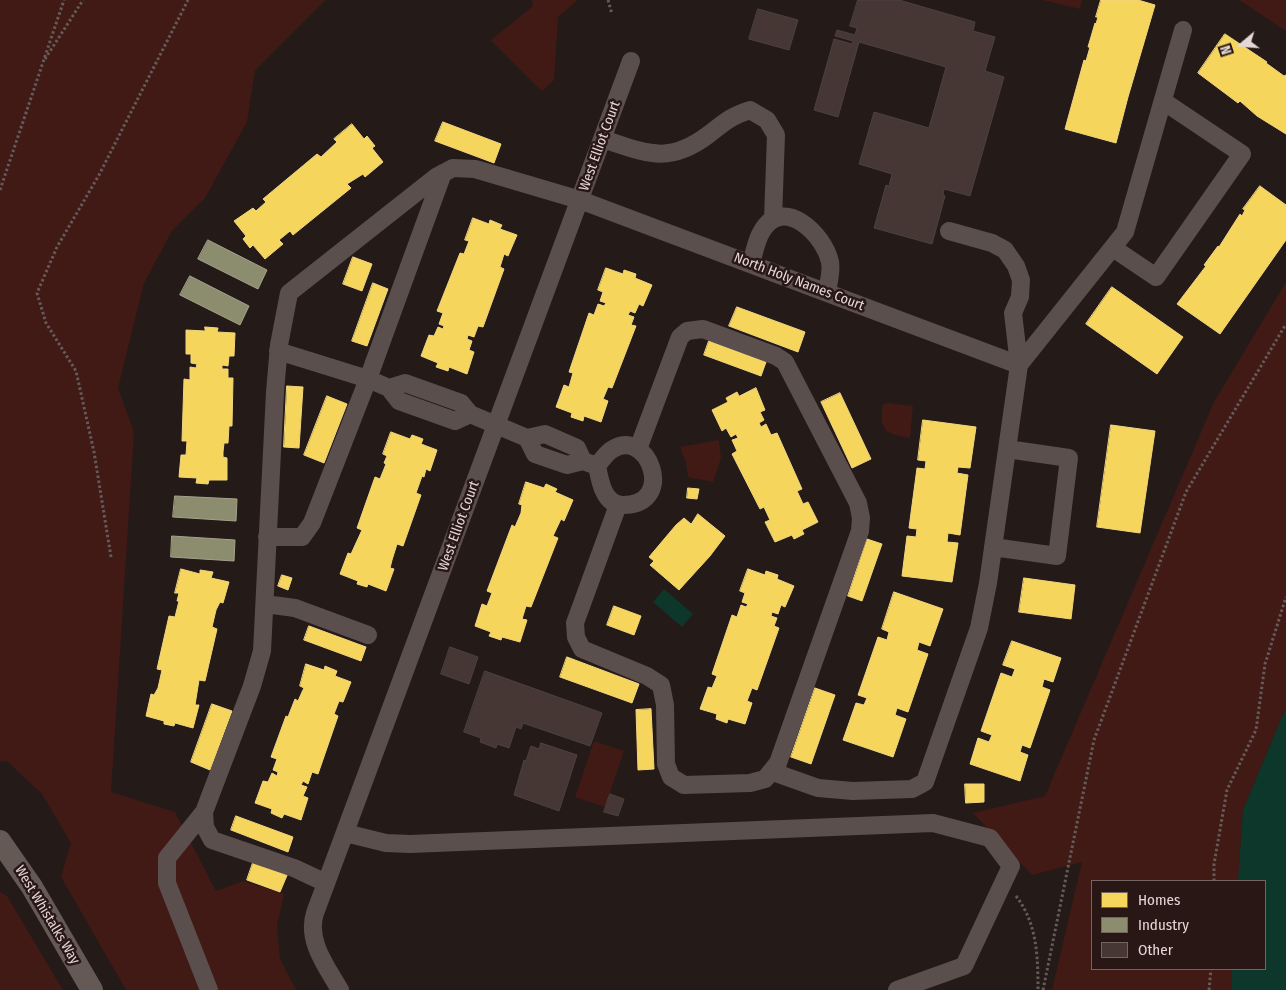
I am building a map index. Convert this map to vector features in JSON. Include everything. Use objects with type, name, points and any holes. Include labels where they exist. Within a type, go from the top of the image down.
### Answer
[{"type":"main road","name":"West Whistalks Way","points":[[0,840],[32,887],[92,990]]},
{"type":"street","points":[[1019,365],[1125,232],[1183,30]]},
{"type":"street","name":"West Elliot Court","points":[[340,990],[319,952],[313,930],[313,918],[631,61]]},
{"type":"street","points":[[1113,248],[1156,277],[1242,154],[1163,101]]},
{"type":"street","points":[[602,139],[644,153],[670,155],[685,150],[707,136],[730,116],[750,110],[767,120],[776,135],[773,219]]},
{"type":"street","name":"North Holy Names Court","points":[[443,173],[453,168],[475,169],[580,200],[1019,365]]},
{"type":"street","points":[[208,990],[167,883],[167,858],[204,812],[252,686],[262,651],[278,351],[289,293],[443,173]]},
{"type":"street","points":[[267,537],[302,537],[312,523],[368,379],[443,173]]},
{"type":"street","points":[[751,264],[761,231],[773,219],[783,215],[802,222],[821,241],[830,263],[827,293]]},
{"type":"street","points":[[773,772],[818,788],[853,791],[912,789],[925,782],[979,628],[993,547],[1019,365],[1013,313],[1020,297],[1021,280],[1016,266],[1005,250],[992,242],[949,231]]},
{"type":"street","points":[[618,505],[575,623],[576,638],[582,648],[647,676],[661,685],[665,705],[666,764],[671,777],[684,785],[750,783],[765,779],[773,772],[778,763],[860,531],[861,518],[858,503],[785,362],[776,356],[703,330],[687,331],[680,337],[638,449]]},
{"type":"street","points":[[278,351],[368,379],[389,388],[399,401],[455,421],[470,414],[527,438],[535,454],[567,465],[590,463],[619,447],[632,446],[645,455],[652,471],[653,484],[647,498],[632,505],[618,505],[608,498],[590,463]]},
{"type":"street","points":[[993,547],[1056,556],[1069,458],[1007,449]]},
{"type":"street","points":[[265,604],[295,608],[368,635]]},
{"type":"street","points":[[204,812],[205,827],[212,840],[294,868],[326,883]]},
{"type":"street","points":[[345,833],[386,843],[410,844],[933,823],[990,838],[1010,866],[964,966],[896,990]]},
{"type":"path","points":[[0,190],[64,0]]},
{"type":"path","points":[[42,64],[83,0]]},
{"type":"path","points":[[110,557],[94,452],[76,371],[46,323],[37,293],[57,247],[99,175],[188,0]]},
{"type":"path","points":[[608,0],[612,14]]},
{"type":"path","points":[[1043,990],[1098,730],[1186,492],[1286,324]]},
{"type":"path","points":[[1214,880],[1214,864],[1228,790],[1256,730],[1265,664],[1286,597]]},
{"type":"path","points":[[1000,889],[1016,896],[1031,923],[1038,952],[1038,990]]},
{"type":"path","points":[[1208,990],[1211,970]]},
{"type":"shaded area","points":[[0,0],[325,0],[255,70],[247,122],[205,198],[172,231],[144,283],[118,388],[134,432],[111,792],[175,812],[216,891],[243,881],[284,894],[277,925],[280,959],[296,990],[126,990],[61,877],[71,843],[42,794],[7,761],[0,762]]},
{"type":"shaded area","points":[[532,0],[578,0],[558,17],[554,80],[542,91],[491,40],[533,6]]},
{"type":"shaded area","points":[[1042,0],[1082,0],[1080,9]]},
{"type":"shaded area","points":[[1239,0],[1286,0],[1286,31]]},
{"type":"shaded area","points":[[1286,282],[1286,707],[1243,810],[1238,880],[1091,880],[1091,970],[1232,970],[1231,990],[1052,990],[1082,862],[1032,875],[973,813],[1045,796],[1214,402]]},
{"type":"shaded area","points":[[883,404],[913,406],[910,438],[894,435],[885,429],[882,413]]},
{"type":"shaded area","points":[[719,440],[721,458],[713,482],[688,477],[686,463],[680,447]]},
{"type":"shaded area","points":[[664,589],[693,614],[682,627],[653,602]]},
{"type":"shaded area","points":[[1286,707],[1286,990],[1231,990],[1232,970],[1266,970],[1266,880],[1238,880],[1243,810]]},
{"type":"shaded area","points":[[594,741],[624,751],[605,807],[575,797]]},
{"type":"shaded area","points":[[0,892],[7,896],[63,990],[0,990]]},
{"type":"building: Homes","points":[[1101,0],[1138,0],[1155,5],[1116,143],[1065,129],[1084,60],[1086,61],[1090,47],[1088,47],[1098,17],[1096,17]]},
{"type":"building: Homes","points":[[1225,34],[1267,62],[1284,76],[1286,75],[1286,134],[1257,116],[1240,101],[1238,103],[1198,73]]},
{"type":"building: Homes","points":[[443,122],[501,144],[494,163],[435,141]]},
{"type":"building: Homes","points":[[352,124],[364,139],[367,136],[375,146],[372,148],[383,162],[365,177],[363,174],[347,184],[351,188],[293,235],[290,231],[279,240],[283,244],[265,259],[253,245],[250,248],[243,239],[246,236],[234,221],[253,208],[256,211],[266,202],[263,199],[317,154],[321,157],[337,142],[334,139]]},
{"type":"building: Homes","points":[[1260,186],[1286,205],[1286,240],[1220,334],[1177,304],[1206,266],[1204,265],[1219,247],[1240,214],[1242,216],[1245,210],[1243,209]]},
{"type":"building: Homes","points":[[473,218],[489,224],[490,220],[502,225],[500,229],[517,235],[508,256],[504,254],[500,267],[504,269],[483,327],[478,326],[474,337],[468,335],[467,339],[472,341],[469,350],[474,352],[467,374],[449,367],[448,371],[436,367],[438,363],[421,356],[429,335],[434,336],[438,327],[443,329],[444,326],[439,324],[443,313],[437,311],[460,253],[464,254],[469,241],[465,240]]},
{"type":"building: Homes","points":[[353,257],[372,264],[362,291],[343,284]]},
{"type":"building: Homes","points":[[606,268],[623,274],[624,270],[636,274],[635,278],[652,285],[643,306],[639,304],[635,313],[630,311],[628,315],[634,317],[631,325],[636,326],[612,388],[608,387],[603,399],[608,401],[601,422],[584,416],[583,421],[571,417],[572,413],[556,407],[564,385],[569,387],[573,373],[569,372],[589,313],[594,315],[598,304],[604,306],[606,303],[600,301],[603,292],[598,290]]},
{"type":"building: Homes","points":[[373,283],[388,289],[367,346],[352,341]]},
{"type":"building: Homes","points":[[1112,287],[1183,337],[1157,374],[1086,324]]},
{"type":"building: Homes","points":[[737,307],[805,332],[798,352],[729,326]]},
{"type":"building: Homes","points":[[205,327],[218,328],[217,332],[235,333],[234,356],[229,356],[228,366],[222,365],[222,369],[228,369],[228,378],[233,378],[232,426],[229,426],[228,443],[224,443],[223,452],[223,457],[227,458],[227,480],[209,480],[208,484],[196,483],[197,478],[179,477],[181,455],[186,455],[187,441],[182,441],[184,379],[190,380],[190,367],[196,368],[197,364],[191,363],[191,354],[186,354],[186,330],[205,331]]},
{"type":"building: Homes","points":[[709,341],[766,362],[761,376],[704,355]]},
{"type":"building: Homes","points":[[287,386],[303,387],[299,448],[284,447]]},
{"type":"building: Homes","points":[[756,388],[765,410],[760,412],[764,420],[759,423],[761,427],[766,424],[771,435],[777,433],[802,489],[797,491],[803,504],[808,502],[818,522],[802,530],[804,534],[794,539],[792,535],[775,542],[765,522],[770,520],[764,507],[760,509],[732,454],[737,451],[732,440],[738,438],[736,434],[731,437],[726,428],[722,431],[712,410],[728,402],[726,398],[737,392],[739,396]]},
{"type":"building: Homes","points":[[840,393],[871,459],[852,468],[821,402]]},
{"type":"building: Homes","points":[[327,396],[347,404],[324,463],[304,455]]},
{"type":"building: Homes","points":[[923,420],[976,427],[970,468],[958,467],[957,473],[968,475],[960,535],[948,533],[947,542],[958,543],[952,582],[902,576],[907,536],[916,537],[917,529],[909,528],[917,468],[925,469],[926,461],[918,460]]},
{"type":"building: Homes","points":[[1111,425],[1155,431],[1140,533],[1097,527]]},
{"type":"building: Homes","points":[[391,432],[410,439],[412,435],[423,439],[421,444],[437,450],[430,471],[426,469],[424,477],[422,476],[416,493],[421,495],[403,546],[397,544],[390,568],[394,569],[386,591],[368,584],[367,587],[357,584],[358,581],[340,574],[348,553],[351,554],[362,530],[357,528],[375,477],[380,479],[386,464],[384,463],[387,456],[383,454]]},
{"type":"building: Homes","points":[[526,482],[544,488],[546,484],[557,489],[555,492],[573,500],[564,521],[561,519],[553,536],[558,538],[531,607],[526,606],[522,619],[527,620],[520,642],[502,637],[501,640],[489,636],[491,632],[475,626],[482,604],[487,606],[492,593],[487,591],[512,525],[515,527],[521,513],[522,505],[519,504]]},
{"type":"building: Homes","points":[[688,488],[699,489],[697,499],[687,498]]},
{"type":"building: Homes","points":[[698,514],[725,536],[710,556],[679,590],[650,565],[654,561],[649,557],[676,525],[684,518],[691,524]]},
{"type":"building: Homes","points":[[867,539],[882,544],[862,601],[848,596]]},
{"type":"building: Homes","points":[[181,569],[200,574],[200,570],[213,572],[211,578],[229,582],[223,603],[220,602],[216,610],[212,627],[217,629],[205,681],[199,680],[195,705],[199,705],[193,728],[175,723],[174,726],[164,724],[164,721],[146,716],[151,694],[154,695],[158,688],[162,670],[157,669],[169,616],[175,617],[179,601],[177,601],[179,593],[175,593]]},
{"type":"building: Homes","points":[[748,569],[765,575],[766,571],[778,575],[777,579],[794,586],[785,607],[781,605],[778,614],[772,612],[771,616],[777,618],[774,626],[779,628],[757,690],[752,688],[747,701],[752,703],[745,724],[728,719],[727,723],[716,719],[717,714],[700,709],[708,687],[712,688],[717,676],[712,674],[732,615],[737,617],[741,605],[746,607],[748,604],[742,602],[745,593],[740,591]]},
{"type":"building: Homes","points":[[282,575],[292,578],[288,590],[278,586]]},
{"type":"building: Homes","points":[[1024,578],[1075,585],[1071,619],[1019,612]]},
{"type":"building: Homes","points":[[894,592],[943,609],[930,646],[919,642],[917,650],[928,654],[908,712],[897,708],[895,715],[906,719],[893,757],[843,740],[856,703],[864,705],[867,698],[858,695],[878,637],[887,640],[889,632],[882,629]]},
{"type":"building: Homes","points":[[614,606],[641,616],[634,635],[607,625]]},
{"type":"building: Homes","points":[[309,626],[366,647],[361,661],[304,640]]},
{"type":"building: Homes","points":[[1012,641],[1061,658],[1053,682],[1044,679],[1042,687],[1050,690],[1030,748],[1022,745],[1020,752],[1028,755],[1020,781],[970,764],[978,738],[989,742],[992,735],[981,731],[1001,673],[1012,677],[1015,669],[1003,665]]},
{"type":"building: Homes","points":[[567,657],[639,684],[632,703],[560,677]]},
{"type":"building: Homes","points":[[306,664],[324,670],[325,666],[337,671],[335,676],[351,682],[343,702],[339,701],[334,714],[338,716],[318,774],[312,772],[308,784],[303,781],[301,785],[307,787],[303,796],[308,798],[301,820],[284,814],[282,818],[271,813],[272,809],[255,803],[263,781],[268,782],[272,773],[277,776],[278,772],[273,770],[277,759],[271,757],[286,716],[288,717],[295,699],[298,701],[304,688],[300,686]]},
{"type":"building: Homes","points":[[815,688],[835,695],[811,764],[791,757]]},
{"type":"building: Homes","points":[[212,704],[232,711],[210,770],[191,762]]},
{"type":"building: Homes","points":[[651,709],[654,769],[638,770],[636,710]]},
{"type":"building: Homes","points":[[965,784],[984,784],[984,802],[966,803]]},
{"type":"building: Homes","points":[[236,816],[293,837],[288,852],[231,830]]},
{"type":"building: Homes","points":[[254,860],[288,873],[280,892],[247,880]]},
{"type":"building: Industry","points":[[208,240],[267,270],[258,289],[198,259]]},
{"type":"building: Industry","points":[[190,276],[249,306],[240,325],[180,295]]},
{"type":"building: Industry","points":[[175,496],[237,499],[236,521],[173,517]]},
{"type":"building: Industry","points":[[172,536],[235,540],[234,561],[171,557]]},
{"type":"building: Other","points":[[858,0],[899,0],[975,22],[973,31],[995,37],[985,71],[1004,77],[970,196],[944,189],[943,195],[945,196],[932,244],[874,228],[886,185],[889,186],[892,174],[859,164],[874,112],[929,128],[946,67],[859,42],[838,117],[814,110],[834,39],[852,44],[853,41],[835,36],[837,30],[855,35],[857,28],[850,26]]},
{"type":"building: Other","points":[[758,9],[798,20],[789,50],[749,39]]},
{"type":"building: Other","points":[[450,647],[478,657],[469,684],[441,674]]},
{"type":"building: Other","points":[[485,671],[602,713],[590,746],[523,723],[521,729],[516,727],[509,748],[497,744],[496,748],[480,742],[481,738],[464,732]]},
{"type":"building: Other","points":[[541,743],[577,755],[559,811],[514,795],[524,760],[526,761],[531,746],[539,749]]},
{"type":"building: Other","points":[[610,794],[624,799],[618,816],[604,812]]}]
